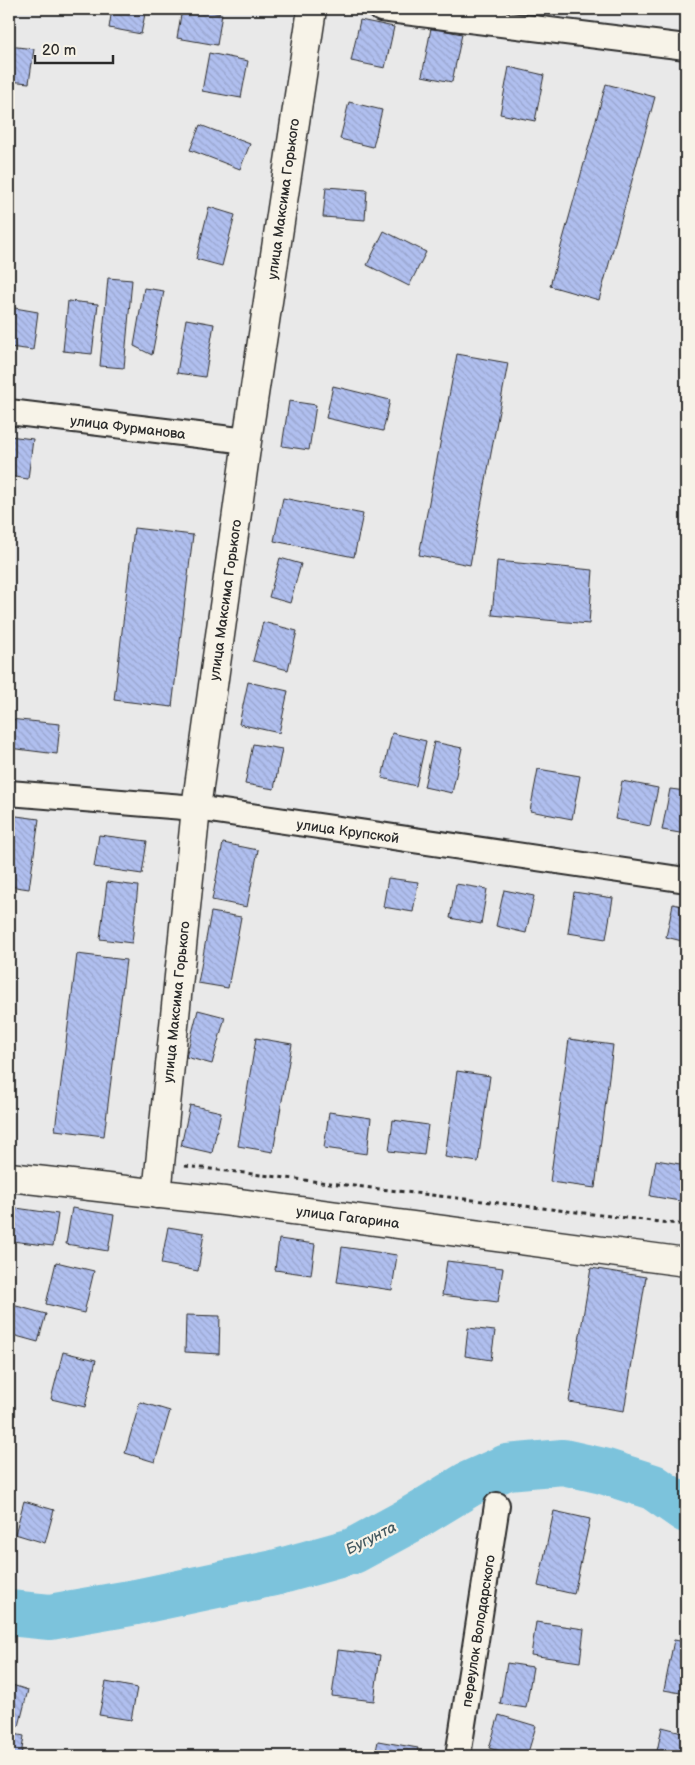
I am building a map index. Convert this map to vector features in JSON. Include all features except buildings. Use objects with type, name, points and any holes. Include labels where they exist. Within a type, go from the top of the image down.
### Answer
[{"type":"street","name":"улица Максима Горького","points":[[157,1194],[196,808],[247,442],[312,9]]},
{"type":"street","points":[[381,9],[686,47]]},
{"type":"street","name":"улица Фурманова","points":[[9,412],[247,442]]},
{"type":"street","name":"улица Крупской","points":[[9,793],[196,808],[686,880]]},
{"type":"street","name":"улица Гагарина","points":[[9,1178],[234,1202],[686,1262]]},
{"type":"street","name":"переулок Володарского","points":[[458,1756],[497,1505]]},
{"type":"path","points":[[160,1164],[686,1225]]},
{"type":"waterway","name":"Бугунта","points":[[9,1613],[50,1617],[136,1602],[274,1573],[353,1551],[410,1520],[469,1484],[507,1467],[563,1462],[603,1471],[653,1487],[686,1510]]}]
